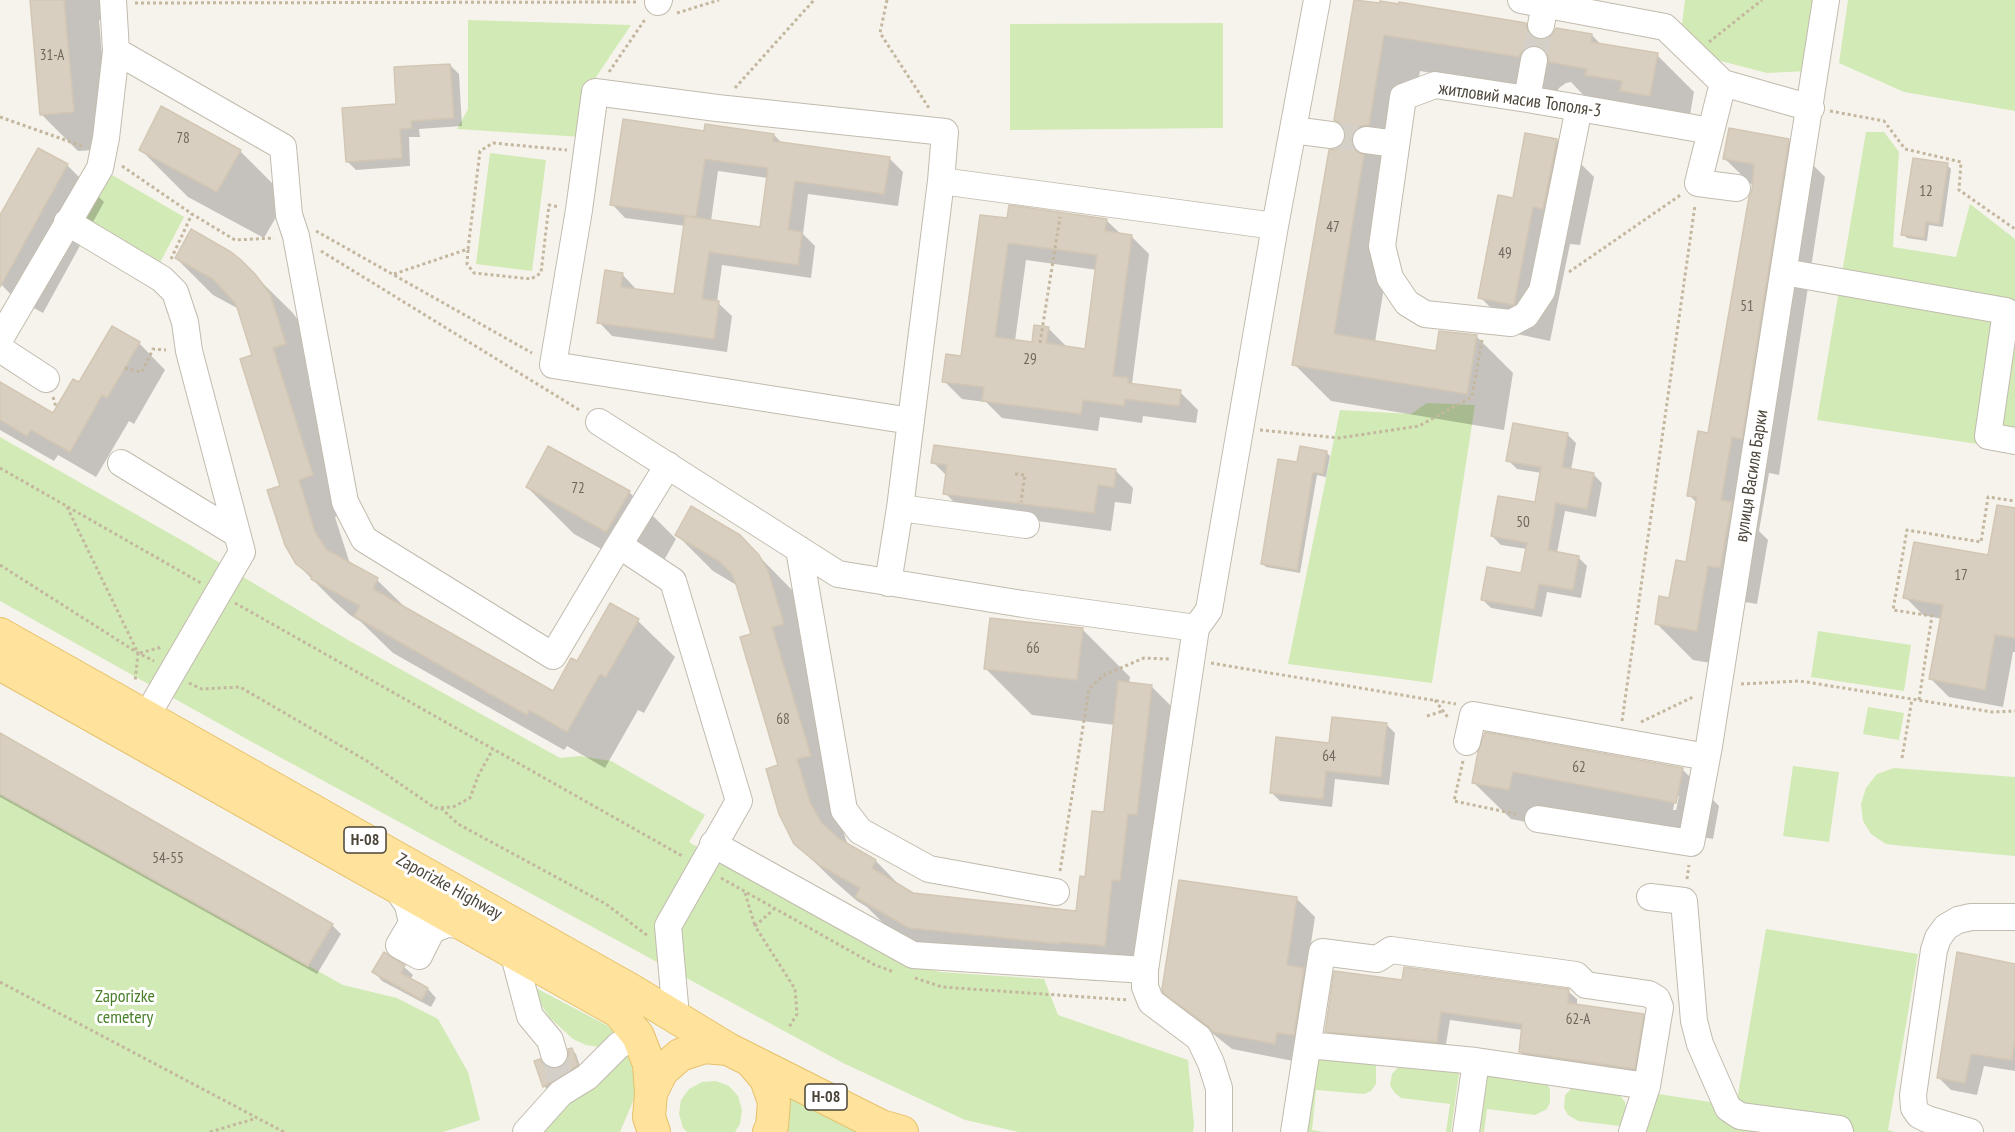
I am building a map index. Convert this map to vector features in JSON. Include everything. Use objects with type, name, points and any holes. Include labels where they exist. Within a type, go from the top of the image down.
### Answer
[{"type":"main road","name":"Zaporizke Highway","points":[[0,634],[140,727],[395,886],[618,1012],[638,1036],[649,1064],[648,1119]]},
{"type":"main road","name":"Zaporizke Highway","points":[[0,664],[140,727],[676,1016],[739,1054],[881,1125],[902,1132]]},
{"type":"main road","name":"Н-08","points":[[648,1119],[662,1071],[680,1055],[704,1047],[739,1054],[766,1079],[774,1102],[772,1126],[769,1132]]},
{"type":"lane","points":[[1219,1132],[1219,1088],[1212,1063],[1199,1038],[1151,1002],[1145,987],[1145,970],[1196,628],[1209,610],[1275,226],[1317,0]]},
{"type":"lane","name":"вулиця Василя Барки","points":[[1691,843],[1719,685],[1811,108],[1826,0]]},
{"type":"lane","points":[[0,339],[100,168],[104,153],[116,51],[114,2]]},
{"type":"lane","points":[[1536,10],[1665,27],[1723,83],[1811,108]]},
{"type":"lane","points":[[116,51],[283,147],[292,226],[345,502],[364,538],[553,656],[668,465]]},
{"type":"lane","points":[[1527,99],[1534,60]]},
{"type":"lane","points":[[1723,83],[1698,183],[1737,188]]},
{"type":"lane","name":"житловий масив Тополя-3","points":[[1486,320],[1425,314],[1407,303],[1390,278],[1382,246],[1403,98],[1435,85],[1711,131]]},
{"type":"lane","points":[[888,583],[900,508],[941,181],[945,132],[717,108],[595,92],[554,365],[910,421]]},
{"type":"lane","points":[[1486,320],[1511,323],[1519,319],[1526,315],[1542,291],[1579,108]]},
{"type":"lane","points":[[1293,130],[1331,135]]},
{"type":"lane","points":[[1366,140],[1396,144]]},
{"type":"lane","points":[[941,181],[1275,226]]},
{"type":"lane","points":[[67,222],[162,279],[175,292],[185,322],[189,351],[242,552],[140,727]]},
{"type":"lane","points":[[1784,272],[2006,311],[1988,436],[2015,441]]},
{"type":"lane","points":[[0,349],[46,379]]},
{"type":"lane","points":[[599,422],[838,574],[1196,628]]},
{"type":"lane","points":[[121,463],[237,534]]},
{"type":"lane","points":[[900,508],[1022,525]]},
{"type":"lane","points":[[619,545],[673,581],[739,801],[668,926],[676,1016]]},
{"type":"lane","points":[[799,549],[844,810],[860,831],[929,869],[1056,892]]},
{"type":"lane","points":[[1467,742],[1473,715],[1707,757]]},
{"type":"lane","points":[[1538,819],[1691,843]]},
{"type":"lane","points":[[713,844],[913,955],[1145,970]]},
{"type":"lane","points":[[395,886],[408,905],[412,923],[399,945],[419,956],[432,930],[447,924],[463,925]]},
{"type":"lane","points":[[1650,897],[1684,902],[1694,1021],[1700,1044],[1728,1108],[1740,1116],[1839,1130],[1840,1132]]},
{"type":"lane","points":[[1970,1132],[1927,1119],[1914,1108],[1913,1095],[1934,950],[1938,938],[1946,927],[1958,920],[1971,917],[2015,917]]},
{"type":"lane","points":[[1294,1132],[1322,952],[1377,959],[1391,950],[1576,975],[1586,985],[1649,994],[1657,999],[1660,1007],[1647,1086],[1632,1132]]},
{"type":"lane","points":[[513,952],[530,1016],[550,1040],[554,1054]]},
{"type":"lane","points":[[526,1132],[561,1087],[587,1077],[619,1046],[638,1036]]},
{"type":"lane","points":[[1308,1045],[1476,1061],[1647,1086]]},
{"type":"lane","points":[[1466,1132],[1476,1061]]},
{"type":"path","points":[[114,2],[658,11],[719,0]]},
{"type":"path","points":[[717,108],[814,0]]},
{"type":"path","points":[[887,0],[880,33],[945,132]]},
{"type":"path","points":[[1694,54],[1762,0]]},
{"type":"path","points":[[595,92],[658,11]]},
{"type":"path","points":[[1811,108],[1884,121],[1905,149],[1961,162],[1959,190],[2015,230]]},
{"type":"path","points":[[0,117],[104,153],[192,214],[235,240],[292,226],[393,274],[554,365]]},
{"type":"path","points":[[579,210],[549,205],[541,273],[531,279],[474,273],[467,264],[480,152],[493,143],[587,152]]},
{"type":"path","points":[[1542,291],[1698,183]]},
{"type":"path","points":[[1621,732],[1698,183]]},
{"type":"path","points":[[1040,343],[1063,198]]},
{"type":"path","points":[[162,279],[192,214]]},
{"type":"path","points":[[292,226],[599,422]]},
{"type":"path","points":[[393,274],[468,249]]},
{"type":"path","points":[[1241,428],[1339,438],[1419,426],[1472,397],[1486,320]]},
{"type":"path","points":[[125,368],[142,372],[153,349],[189,351]]},
{"type":"path","points":[[0,468],[875,965],[897,972]]},
{"type":"path","points":[[1015,474],[1025,475],[1022,525]]},
{"type":"path","points":[[1919,700],[1932,616],[1893,610],[1907,530],[1981,542],[1988,497],[2015,501]]},
{"type":"path","points":[[66,506],[138,653],[135,684]]},
{"type":"path","points":[[0,565],[138,653],[172,671],[177,677],[202,689],[240,687],[367,761],[435,808],[453,807],[470,798],[478,776],[493,749]]},
{"type":"path","points":[[1056,892],[1089,689],[1104,675],[1144,658],[1191,659],[1434,699],[1464,706]]},
{"type":"path","points":[[1640,722],[1719,685],[1800,681],[1992,712],[2015,711]]},
{"type":"path","points":[[1902,758],[1912,699]]},
{"type":"path","points":[[1427,716],[1443,711]]},
{"type":"path","points":[[1467,742],[1454,801],[1538,819]]},
{"type":"path","points":[[441,808],[458,824],[606,904],[670,951]]},
{"type":"path","points":[[1684,902],[1691,843]]},
{"type":"path","points":[[745,891],[755,926],[795,989],[797,1014],[788,1029]]},
{"type":"path","points":[[755,926],[775,908]]},
{"type":"path","points":[[908,976],[942,987],[1151,1002]]},
{"type":"path","points":[[0,982],[284,1132]]},
{"type":"path","points":[[210,1132],[256,1118]]},
{"type":"green space","points":[[1685,0],[1819,0],[1808,71],[1767,73],[1713,59],[1682,24]]},
{"type":"green space","points":[[1848,0],[2015,0],[2015,111],[1904,92],[1839,63]]},
{"type":"green space","points":[[468,20],[631,25],[586,92],[582,137],[457,129],[468,109]]},
{"type":"green space","points":[[1223,23],[1223,128],[1010,130],[1010,24]]},
{"type":"green space","points":[[1866,132],[1884,132],[1899,152],[1893,247],[1956,257],[1970,204],[2015,239],[2015,426],[2011,449],[1817,420]]},
{"type":"green space","points":[[490,153],[546,160],[532,271],[476,264]]},
{"type":"green space","points":[[100,168],[184,217],[154,274],[67,222]]},
{"type":"green space","points":[[1427,403],[1475,405],[1432,683],[1288,664],[1340,410],[1411,414]]},
{"type":"green space","points":[[0,437],[190,545],[348,640],[560,758],[580,756],[611,761],[705,815],[689,842],[912,965],[940,972],[1044,979],[1058,1015],[1188,1060],[1193,1132],[1019,1132],[965,1120],[843,1063],[252,742],[0,601]]},
{"type":"green space","points":[[1818,631],[1911,645],[1904,691],[1811,677]]},
{"type":"green space","points":[[1868,707],[1904,713],[1899,740],[1863,734]]},
{"type":"green space","points":[[1793,766],[1839,772],[1829,842],[1783,836]]},
{"type":"green space","points":[[1894,768],[2015,777],[2015,856],[1886,844],[1871,834],[1863,821],[1861,804],[1866,788],[1877,774]]},
{"type":"green space","name":"Zaporizke cemetery","points":[[0,794],[343,985],[397,998],[438,1019],[468,1072],[480,1120],[443,1132],[0,1132]]},
{"type":"green space","points":[[1766,929],[1918,954],[1888,1130],[1895,1132],[1639,1132],[1652,1093],[1736,1106]]},
{"type":"green space","points":[[536,988],[608,1026],[613,1031],[611,1038],[600,1047],[586,1045],[573,1039],[550,1018],[534,994]]},
{"type":"green space","points":[[624,1050],[634,1074],[636,1094],[620,1132],[537,1132]]},
{"type":"green space","points":[[1321,1058],[1376,1064],[1376,1084],[1371,1091],[1364,1094],[1316,1090],[1312,1130],[1324,1132],[1306,1132],[1317,1063]]},
{"type":"green space","points":[[1401,1064],[1459,1073],[1451,1132],[1446,1132],[1450,1104],[1401,1098],[1394,1092],[1390,1085],[1392,1074]]},
{"type":"green space","points":[[1487,1073],[1547,1084],[1550,1089],[1550,1102],[1547,1109],[1535,1115],[1487,1109],[1484,1132],[1480,1132]]},
{"type":"green space","points":[[716,1081],[729,1086],[738,1096],[742,1110],[740,1124],[735,1132],[687,1132],[683,1128],[679,1114],[681,1100],[689,1089],[702,1082]]},
{"type":"green space","points":[[1573,1087],[1619,1094],[1626,1107],[1623,1132],[1619,1132],[1620,1126],[1578,1121],[1568,1115],[1564,1108],[1565,1095]]},
{"type":"green space","points":[[782,1095],[865,1132],[781,1132]]},
{"type":"building","points":[[30,0],[64,0],[74,112],[40,115]]},
{"type":"building","points":[[1354,0],[1399,4],[1399,2],[1526,23],[1531,36],[1539,40],[1552,35],[1556,28],[1592,34],[1591,42],[1658,53],[1650,96],[1620,91],[1622,81],[1585,75],[1587,69],[1549,62],[1548,54],[1537,45],[1528,46],[1519,57],[1384,35],[1369,125],[1360,126],[1351,137],[1352,146],[1364,155],[1334,334],[1436,351],[1439,331],[1477,335],[1467,394],[1292,365],[1329,150],[1337,149],[1346,138],[1345,129],[1334,120]]},
{"type":"building","points":[[450,64],[454,118],[411,121],[412,128],[400,129],[402,158],[346,162],[342,108],[396,104],[394,67]]},
{"type":"building","points":[[161,106],[241,150],[217,192],[139,150]]},
{"type":"building","points":[[623,119],[704,131],[705,124],[774,134],[773,141],[890,157],[884,194],[795,181],[788,230],[802,232],[798,265],[709,252],[702,299],[719,301],[714,339],[597,323],[605,270],[623,273],[621,287],[674,294],[685,216],[760,227],[768,168],[705,159],[696,217],[610,205]]},
{"type":"building","points":[[1729,128],[1789,139],[1742,439],[1732,437],[1721,500],[1732,502],[1720,568],[1708,566],[1697,631],[1655,624],[1659,596],[1669,598],[1676,560],[1686,562],[1697,497],[1687,496],[1698,431],[1708,433],[1752,190],[1754,164],[1723,159]]},
{"type":"building","points":[[1525,133],[1557,139],[1543,209],[1533,207],[1514,305],[1478,298],[1498,195],[1513,198]]},
{"type":"building","points":[[38,148],[68,164],[0,287],[0,215]]},
{"type":"building","points":[[1913,158],[1948,163],[1939,224],[1926,222],[1924,238],[1901,235]]},
{"type":"building","points":[[1009,205],[1107,219],[1105,231],[1132,235],[1113,376],[1128,378],[1128,383],[1181,390],[1179,406],[1125,399],[1124,406],[1083,400],[1081,414],[982,401],[984,387],[942,382],[946,354],[961,356],[980,215],[1007,218]],"holes":[[[1008,243],[1097,255],[1085,349],[1046,343],[1049,327],[1034,325],[1032,342],[995,337]]]},
{"type":"building","points":[[191,229],[240,259],[270,294],[286,344],[273,348],[313,475],[299,480],[315,532],[327,550],[378,578],[373,589],[553,691],[571,658],[577,661],[610,603],[639,619],[606,677],[600,674],[567,732],[529,710],[527,715],[354,616],[360,606],[311,579],[312,576],[296,564],[285,545],[267,490],[280,486],[240,359],[252,355],[236,304],[213,279],[175,258]]},
{"type":"building","points":[[112,326],[140,342],[107,398],[102,395],[70,452],[31,430],[27,436],[0,420],[0,382],[53,413],[73,379],[79,382]]},
{"type":"building","points":[[1513,423],[1568,433],[1562,467],[1594,473],[1587,509],[1556,503],[1548,550],[1579,556],[1573,590],[1539,584],[1534,609],[1481,600],[1487,567],[1521,573],[1527,543],[1491,536],[1498,496],[1535,502],[1541,467],[1506,461]]},
{"type":"building","points":[[934,445],[1116,469],[1114,487],[1098,485],[1094,513],[943,494],[947,465],[931,463]]},
{"type":"building","points":[[548,446],[630,491],[606,532],[526,487]]},
{"type":"building","points":[[1300,446],[1327,451],[1323,474],[1313,472],[1297,570],[1261,564],[1278,459],[1297,462]]},
{"type":"building","points":[[1997,505],[2015,508],[2015,638],[1995,635],[1985,690],[1929,679],[1943,605],[1903,598],[1914,542],[1988,555]]},
{"type":"building","points":[[691,506],[740,535],[759,555],[768,571],[784,624],[772,627],[811,756],[797,759],[810,802],[821,822],[838,838],[876,860],[872,868],[913,893],[1076,911],[1080,876],[1085,877],[1092,811],[1104,812],[1118,681],[1152,685],[1137,815],[1128,814],[1120,881],[1112,880],[1105,946],[1060,942],[1060,944],[909,928],[855,897],[860,888],[819,865],[794,844],[779,814],[766,769],[778,765],[740,637],[751,634],[735,581],[731,573],[719,561],[675,535]]},
{"type":"building","points":[[990,618],[1083,628],[1077,680],[984,669]]},
{"type":"building","points":[[1332,717],[1387,723],[1381,777],[1326,771],[1323,799],[1270,793],[1276,737],[1329,743]]},
{"type":"building","points":[[1485,732],[1683,768],[1676,803],[1513,772],[1509,790],[1472,783],[1478,752]]},
{"type":"building","points":[[0,733],[333,924],[308,966],[0,794]]},
{"type":"building","points":[[1179,880],[1297,897],[1287,965],[1304,968],[1294,1035],[1277,1033],[1275,1044],[1213,1032],[1163,993]]},
{"type":"building","points":[[384,952],[405,965],[401,973],[428,988],[422,1000],[372,972]]},
{"type":"building","points":[[1957,952],[2015,964],[2015,1038],[2012,1060],[1971,1054],[1965,1083],[1937,1078]]},
{"type":"building","points":[[1404,967],[1569,989],[1568,1003],[1644,1014],[1635,1069],[1519,1052],[1522,1024],[1441,1012],[1437,1042],[1325,1032],[1334,971],[1402,980]]},
{"type":"building","points":[[572,1048],[578,1065],[543,1087],[534,1061],[540,1059],[550,1068],[559,1068],[565,1064],[569,1057],[568,1049]]},
{"type":"tunnel","points":[[1534,60],[1541,25]]},
{"type":"tunnel","points":[[1331,135],[1366,140]]},
{"type":"tunnel","points":[[554,1054],[561,1081]]}]
